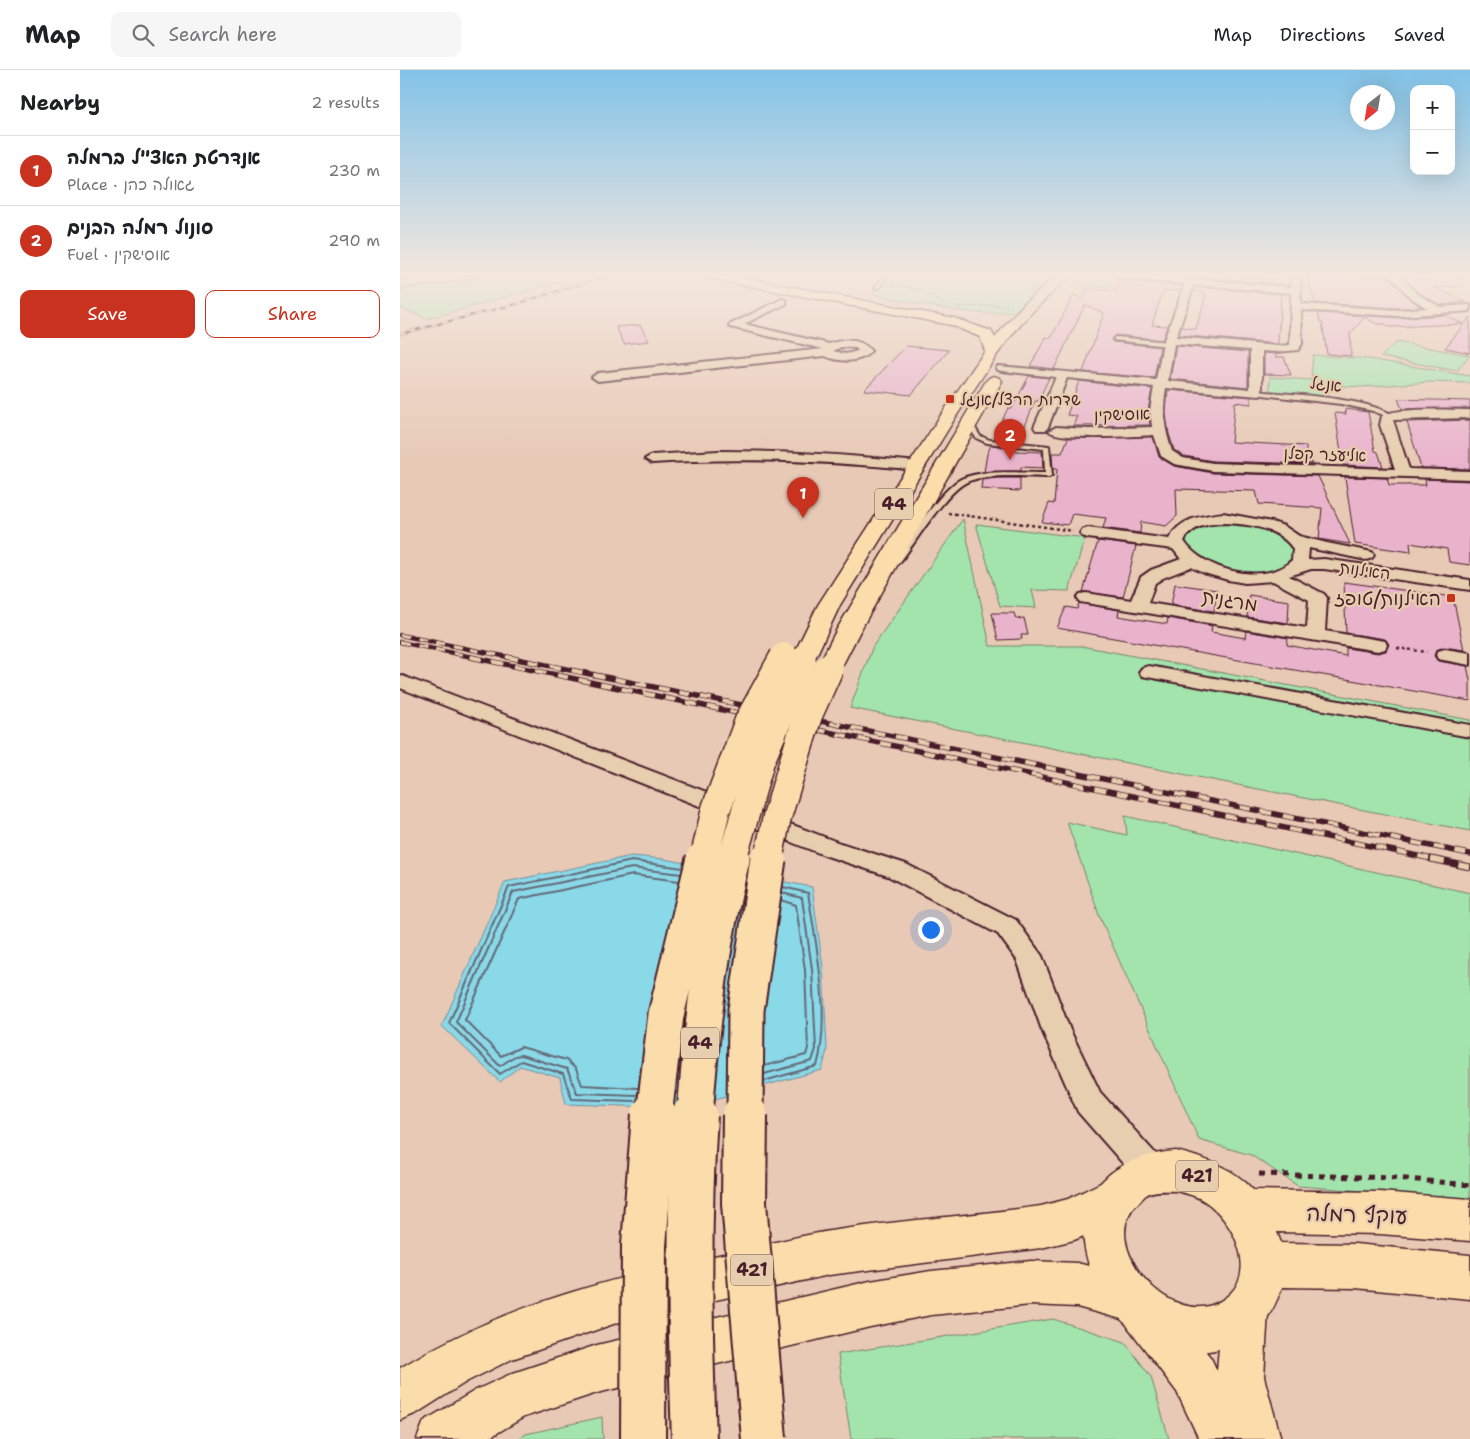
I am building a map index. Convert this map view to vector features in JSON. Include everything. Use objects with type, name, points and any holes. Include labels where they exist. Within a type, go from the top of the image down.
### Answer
[{"type":"main road","points":[[988,337],[1002,358]]},
{"type":"main road","name":"44","points":[[694,1439],[689,1316],[692,1186],[700,1038],[719,918],[754,777],[778,716],[806,662],[849,629],[969,422],[1002,358],[1006,337]]},
{"type":"main road","name":"44","points":[[764,1439],[744,1203],[746,1010],[764,878],[778,817],[808,715],[807,626],[829,606],[918,466],[1002,358]]},
{"type":"main road","points":[[643,1439],[644,1245],[655,1103],[666,1015],[716,809],[749,721],[806,662]]},
{"type":"main road","name":"421","points":[[400,1396],[449,1365],[500,1340],[545,1322],[625,1298],[829,1253],[908,1242],[1009,1232],[1074,1219],[1135,1184],[1176,1171],[1201,1177],[1224,1191],[1251,1192],[1254,1228],[1261,1246],[1264,1265],[1259,1290],[1245,1311],[1224,1325],[1197,1330],[1170,1325],[1139,1306],[1077,1284],[1031,1283],[931,1293],[861,1306],[597,1369],[506,1400],[462,1425],[442,1439]]},
{"type":"main road","name":"421","points":[[1135,1184],[1107,1214],[1103,1239],[1109,1266],[1124,1291],[1139,1306]]},
{"type":"main road","name":"עוקף רמלה","points":[[1251,1192],[1380,1213],[1470,1220]]},
{"type":"main road","points":[[1264,1265],[1355,1266],[1470,1277]]},
{"type":"main road","points":[[1139,1306],[1194,1375],[1224,1439]]},
{"type":"main road","points":[[1245,1311],[1240,1376],[1256,1439]]},
{"type":"street","points":[[598,377],[829,350],[779,337]]},
{"type":"street","points":[[1158,431],[1156,410],[1172,337]]},
{"type":"street","points":[[1170,342],[1287,350],[1294,348],[1296,337]]},
{"type":"street","points":[[1256,348],[1256,393]]},
{"type":"street","name":"אנגל","points":[[1002,358],[1062,374],[1256,393]]},
{"type":"street","points":[[1041,427],[1062,374]]},
{"type":"street","points":[[1404,474],[1387,425],[1387,419],[1391,416],[1470,414]]},
{"type":"street","name":"אוסישקין","points":[[1056,431],[1088,434],[1158,431]]},
{"type":"street","name":"אליעזר קפלן","points":[[1158,431],[1166,453],[1179,461],[1223,467],[1470,475]]},
{"type":"street","points":[[652,459],[706,455],[775,456],[860,460],[918,466]]},
{"type":"street","name":"האילנות","points":[[1178,545],[1176,541],[1180,532],[1189,525],[1204,520],[1224,518],[1262,523],[1280,530],[1294,539],[1325,548],[1470,570]]},
{"type":"street","points":[[1088,533],[1178,545],[1180,551],[1191,561]]},
{"type":"street","points":[[1283,572],[1300,561],[1301,550],[1294,539]]},
{"type":"street","name":"האילנות","points":[[1191,561],[1208,570],[1232,576],[1254,577],[1283,572],[1311,564],[1324,564],[1470,585]]},
{"type":"street","name":"מרגנית","points":[[1138,606],[1147,581],[1157,574],[1191,561]]},
{"type":"street","name":"מרגנית","points":[[1283,572],[1318,598],[1316,635]]},
{"type":"street","name":"מרגנית","points":[[1086,598],[1378,645]]},
{"type":"street","points":[[1445,655],[1470,659]]},
{"type":"street","points":[[1149,672],[1470,731]]},
{"type":"street","points":[[400,680],[832,850],[897,870],[1007,927],[1030,956],[1056,1030],[1089,1102],[1135,1184]]},
{"type":"lane","points":[[1115,339],[1170,342]]},
{"type":"lane","name":"אנגל","points":[[1256,393],[1346,402],[1373,408],[1391,416]]},
{"type":"lane","points":[[877,581],[910,547],[950,491],[964,480],[984,476],[1049,475],[1047,447],[989,442],[978,437],[969,422]]},
{"type":"path","points":[[935,511],[1088,533]]},
{"type":"path","points":[[1378,645],[1445,655]]},
{"type":"path","points":[[1251,1192],[1396,1178],[1470,1184]]},
{"type":"green space","points":[[1396,342],[1469,355],[1457,371],[1381,357]]},
{"type":"green space","points":[[1313,355],[1369,359],[1470,376],[1470,383],[1430,382],[1361,387],[1328,385],[1328,396],[1270,391],[1270,377],[1311,380]]},
{"type":"green space","points":[[963,519],[990,646],[1081,646],[1470,720],[1470,831],[850,708],[873,646]]},
{"type":"green space","points":[[1244,522],[1269,529],[1284,537],[1292,550],[1293,559],[1284,566],[1274,570],[1243,573],[1198,560],[1183,541],[1187,533],[1208,523]]},
{"type":"green space","points":[[976,524],[1085,538],[1069,591],[1032,590],[1036,608],[1000,606]]},
{"type":"green space","points":[[1125,816],[1470,893],[1470,1199],[1298,1186],[1251,1155],[1199,1140],[1099,915],[1067,822],[1127,835]]},
{"type":"green space","points":[[1053,1319],[1125,1342],[1151,1377],[1169,1439],[851,1439],[838,1354]]},
{"type":"green space","points":[[602,1417],[603,1439],[518,1439],[526,1434]]},
{"type":"water","points":[[632,856],[664,859],[812,887],[823,968],[827,1050],[822,1070],[682,1108],[566,1104],[560,1078],[520,1066],[500,1082],[442,1026],[505,882]]},
{"type":"building","points":[[621,337],[647,337],[649,341],[624,344]]},
{"type":"building","points":[[1046,337],[1070,337],[1054,369],[1030,366]]},
{"type":"building","points":[[1095,337],[1113,337],[1111,339],[1113,342],[1160,347],[1154,378],[1083,372]]},
{"type":"building","points":[[1133,337],[1163,337],[1162,340]]},
{"type":"building","points":[[1200,337],[1278,337],[1278,344]]},
{"type":"building","points":[[1324,337],[1350,337],[1351,356],[1327,354]]},
{"type":"building","points":[[1454,337],[1470,337],[1470,353],[1445,348]]},
{"type":"building","points":[[906,346],[949,350],[911,395],[864,390]]},
{"type":"building","points":[[1176,346],[1248,352],[1248,387],[1170,379]]},
{"type":"building","points":[[1264,353],[1276,354],[1276,357],[1284,357],[1291,375],[1264,374]]},
{"type":"building","points":[[1029,376],[1049,378],[1038,401],[1035,401],[1019,441],[994,438],[1008,408],[1012,408]]},
{"type":"building","points":[[1079,381],[1152,389],[1148,410],[1150,425],[1073,426],[1077,416],[1067,415]]},
{"type":"building","points":[[1168,390],[1251,397],[1251,404],[1235,402],[1231,442],[1306,446],[1306,455],[1312,464],[1213,461],[1184,456],[1174,450],[1169,434],[1166,413]]},
{"type":"building","points":[[1398,399],[1470,401],[1470,408],[1402,409]]},
{"type":"building","points":[[1345,409],[1368,412],[1375,451],[1378,452],[1383,467],[1343,465],[1335,413],[1346,414]]},
{"type":"building","points":[[1470,420],[1470,469],[1421,468],[1407,422]]},
{"type":"building","points":[[1153,437],[1159,457],[1174,466],[1213,473],[1318,476],[1350,544],[1319,539],[1322,508],[1259,504],[1256,491],[1176,489],[1177,516],[1166,526],[1141,522],[1140,533],[1103,528],[1106,518],[1072,514],[1068,525],[1042,522],[1049,503],[1054,504],[1057,469],[1053,469],[1052,453],[1062,453],[1068,438]]},
{"type":"building","points":[[991,445],[1016,448],[1015,451],[1042,452],[1043,468],[1021,467],[1021,471],[984,472],[987,454]]},
{"type":"building","points":[[1345,477],[1387,478],[1389,485],[1426,485],[1425,479],[1470,481],[1470,565],[1449,562],[1447,549],[1410,543],[1411,552],[1355,544]]},
{"type":"building","points":[[1020,478],[1020,491],[981,489],[982,480]]},
{"type":"building","points":[[1098,541],[1136,546],[1123,597],[1083,592]]},
{"type":"building","points":[[1344,582],[1453,597],[1464,650],[1444,647],[1436,650],[1434,656],[1438,661],[1467,666],[1470,680],[1470,701],[1057,628],[1066,607],[1077,609],[1079,603],[1119,610],[1118,616],[1167,624],[1168,618],[1212,626],[1211,632],[1245,638],[1246,631],[1288,638],[1287,645],[1346,656],[1346,648],[1378,653],[1386,651],[1389,644],[1385,639],[1346,633]]},
{"type":"building","points":[[1175,584],[1217,590],[1214,611],[1171,605]]},
{"type":"building","points":[[1249,595],[1289,601],[1288,623],[1247,617]]},
{"type":"building","points":[[992,613],[1014,613],[1016,619],[1024,618],[1028,635],[1021,635],[1022,639],[998,640]]},
{"type":"railway","points":[[400,635],[513,658]]},
{"type":"railway","points":[[400,642],[477,658]]},
{"type":"railway","points":[[471,657],[1437,860]]},
{"type":"railway","points":[[507,657],[1470,854]]},
{"type":"railway","points":[[1431,859],[1470,867]]},
{"type":"place","name":"שדרות הרצל/אנגל","points":[[950,399]]},
{"type":"place","name":"סונול רמלה הבנים","points":[[1010,460]]},
{"type":"place","name":"אנדרטת האצ\"ל ברמלה","points":[[803,518]]},
{"type":"place","name":"האילנות/טופז","points":[[1451,598]]}]
